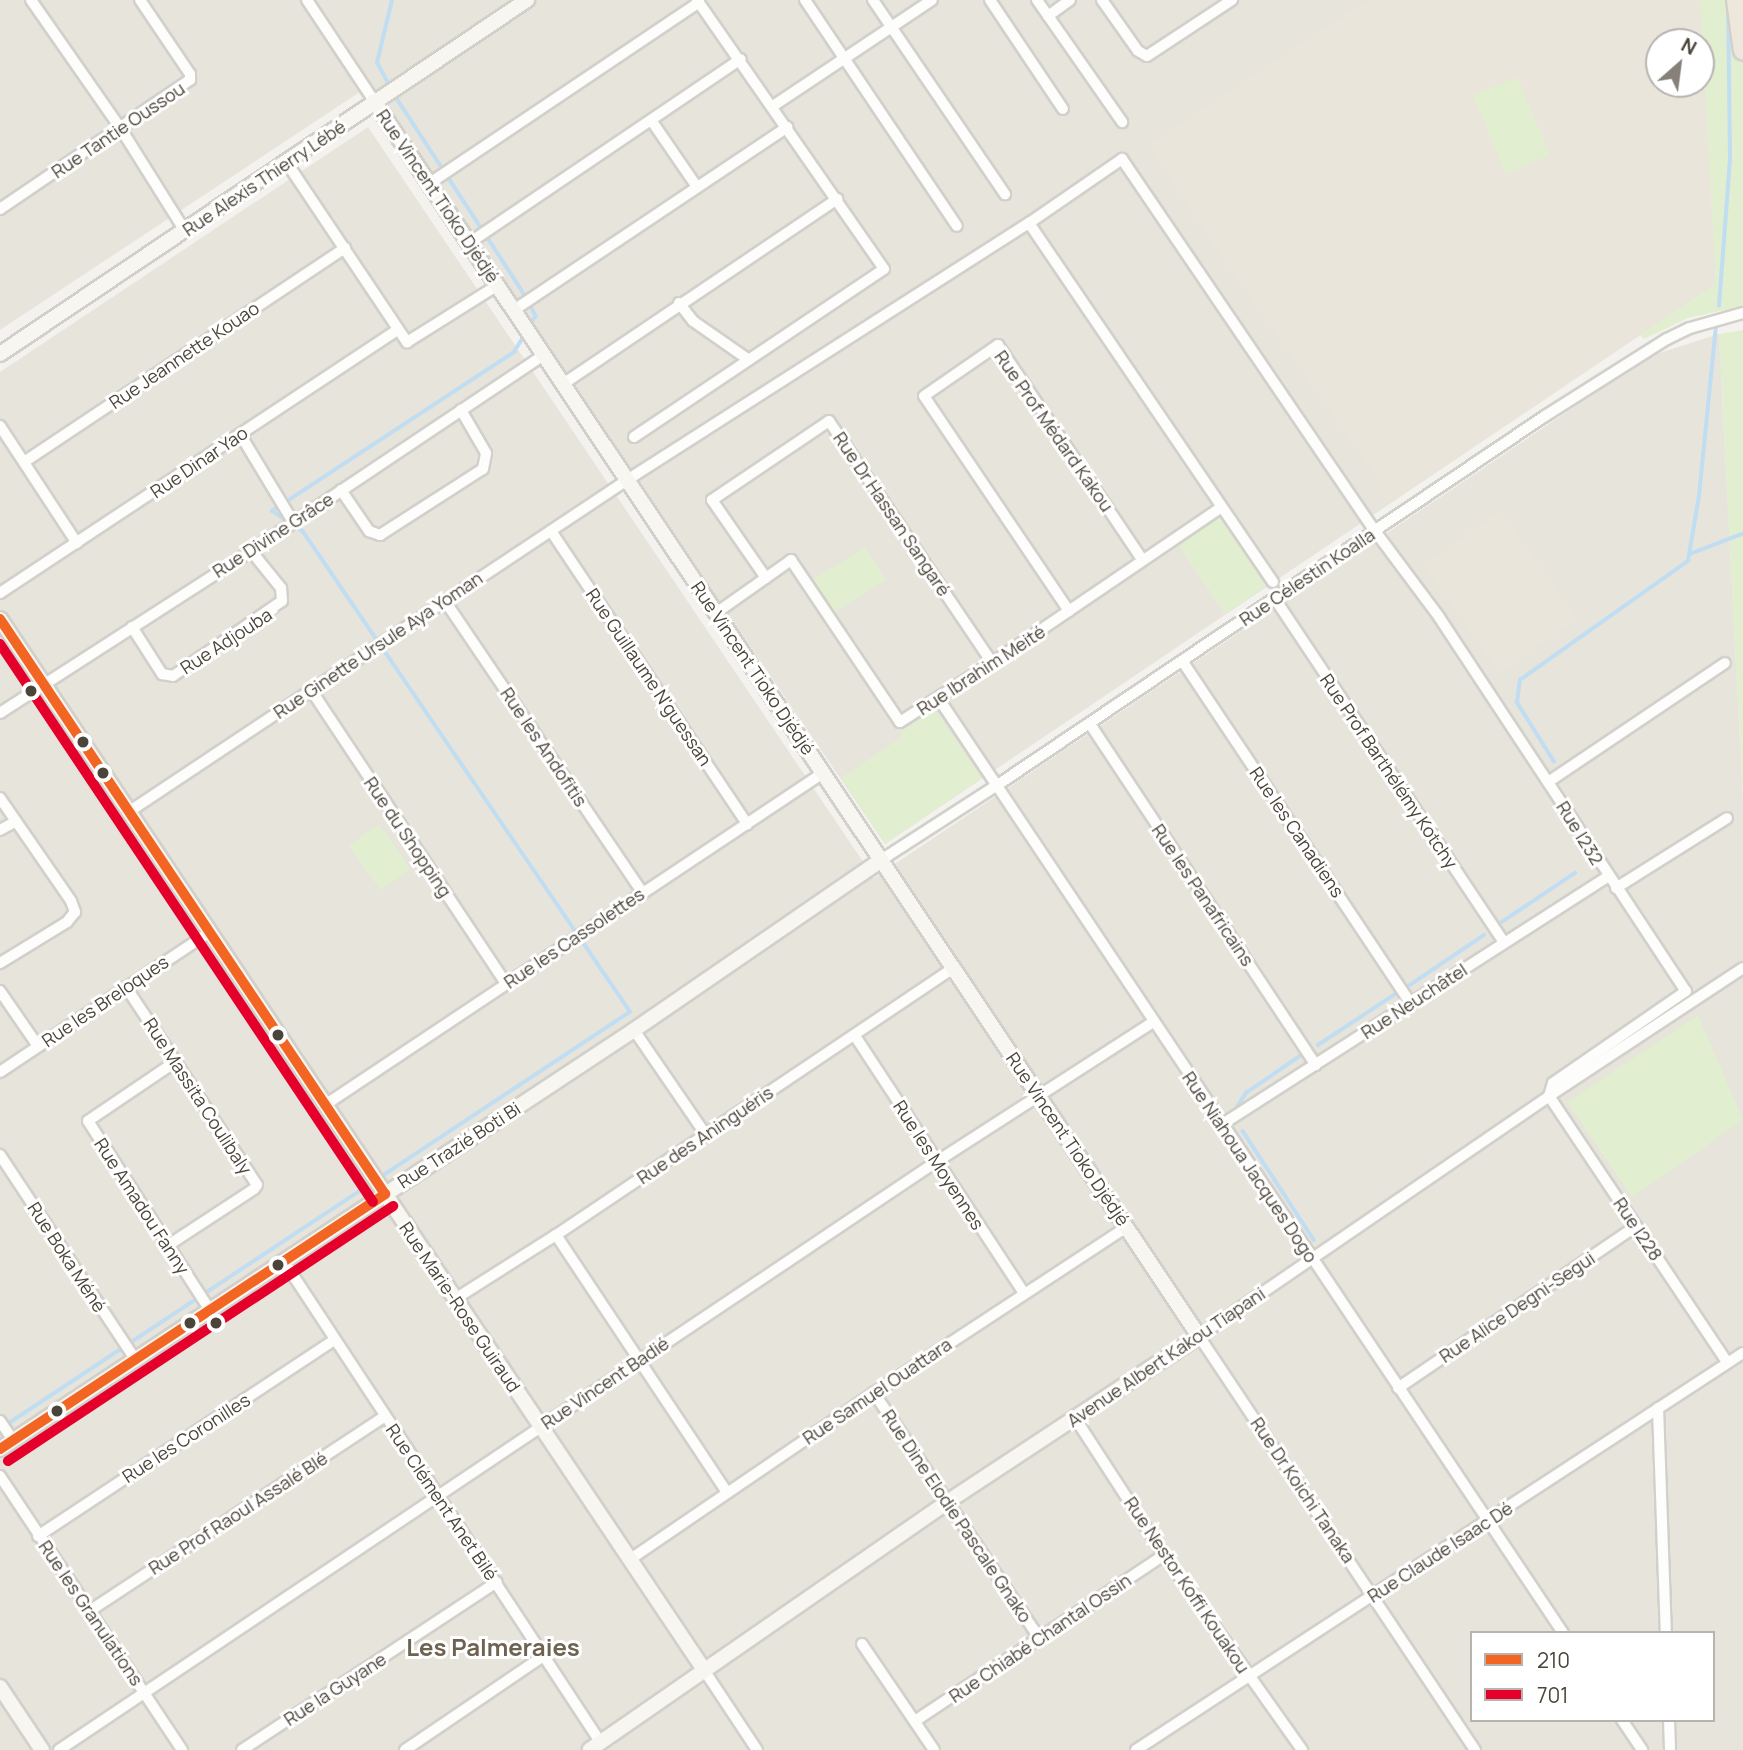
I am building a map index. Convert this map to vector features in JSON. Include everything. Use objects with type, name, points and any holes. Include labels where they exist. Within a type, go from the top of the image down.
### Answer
[{"type":"highway","points":[[1736,0],[1743,51]]},
{"type":"street","points":[[32,0],[121,129],[185,231]]},
{"type":"street","name":"Rue Tantie Oussou","points":[[0,209],[191,80],[190,74],[139,0]]},
{"type":"street","name":"Rue Vincent Tioko Djédjé","points":[[307,0],[627,480],[720,610],[823,773],[1199,1336]]},
{"type":"street","name":"Rue Alexis Thierry Lébé","points":[[0,354],[527,0]]},
{"type":"street","points":[[805,0],[957,226]]},
{"type":"street","points":[[873,0],[1005,194]]},
{"type":"street","points":[[773,106],[932,0]]},
{"type":"street","points":[[990,0],[1063,109]]},
{"type":"street","points":[[1037,0],[1122,122]]},
{"type":"street","points":[[1048,16],[1070,0]]},
{"type":"street","points":[[1102,0],[1138,51],[1147,56],[1232,0]]},
{"type":"street","points":[[430,183],[698,1],[741,59],[884,269],[634,437]]},
{"type":"street","points":[[469,243],[741,59]]},
{"type":"street","points":[[651,120],[697,187]]},
{"type":"street","points":[[514,310],[787,127]]},
{"type":"street","name":"Rue I232","points":[[1029,223],[1122,159],[1375,531],[1439,617],[1608,877],[1686,991],[1553,1083],[1549,1096]]},
{"type":"street","points":[[287,163],[405,341],[413,341],[498,285]]},
{"type":"street","points":[[563,384],[836,199]]},
{"type":"street","points":[[1029,223],[1272,582]]},
{"type":"street","name":"Rue Ginette Ursule Aya Yoman","points":[[130,811],[627,480],[1029,223]]},
{"type":"street","name":"Rue Jeannette Kouao","points":[[24,462],[345,248]]},
{"type":"street","points":[[679,303],[693,321],[749,360]]},
{"type":"street","name":"Rue Célestin Koalla","points":[[881,860],[1184,662],[1375,531],[1667,339],[1690,328],[1743,313]]},
{"type":"street","name":"Rue Dinar Yao","points":[[0,593],[397,330]]},
{"type":"street","name":"Rue Prof Médard Kakou","points":[[1069,611],[924,396],[998,345],[1142,559]]},
{"type":"street","name":"Rue Divine Grâce","points":[[0,713],[251,551],[544,355]]},
{"type":"street","points":[[341,490],[369,531],[380,535],[483,469],[486,453],[461,411]]},
{"type":"street","name":"Rue Dr Hassan Sangaré","points":[[766,578],[712,500],[829,421],[992,663]]},
{"type":"street","points":[[0,426],[77,543]]},
{"type":"street","points":[[240,434],[293,522]]},
{"type":"street","name":"Rue Ibrahim Meité","points":[[720,610],[791,560],[900,722],[939,699],[1220,508]]},
{"type":"street","name":"Rue Guillaume N'guessan","points":[[551,531],[747,824]]},
{"type":"street","name":"Rue Adjouba","points":[[132,627],[162,674],[173,676],[282,601],[281,589],[251,551]]},
{"type":"street","name":"Rue Prof Barthélémy Kotchy","points":[[1275,599],[1504,943]]},
{"type":"street","name":"Rue les Andofitis","points":[[445,601],[643,892]]},
{"type":"street","name":"Rue Marie-Rose Guiraud","points":[[0,619],[757,1750]]},
{"type":"street","name":"Rue les Canadiens","points":[[1184,662],[1410,1002]]},
{"type":"street","points":[[1548,782],[1725,663]]},
{"type":"street","name":"Rue du Shopping","points":[[311,690],[506,984]]},
{"type":"street","name":"Rue Niahoua Jacques Dogo","points":[[939,699],[1562,1631]]},
{"type":"street","name":"Rue les Panafricains","points":[[1090,724],[1316,1065]]},
{"type":"street","name":"Rue les Cassolettes","points":[[325,1105],[823,773]]},
{"type":"street","points":[[0,798],[71,901],[75,912],[67,922],[0,963]]},
{"type":"street","points":[[1616,888],[1727,818]]},
{"type":"street","points":[[0,831],[16,821]]},
{"type":"street","name":"Rue Trazié Boti Bi","points":[[0,1448],[634,1031],[881,860]]},
{"type":"street","name":"Rue Neuchâtel","points":[[1222,1125],[1608,877]]},
{"type":"street","name":"Rue les Breloques","points":[[0,1072],[210,932]]},
{"type":"street","name":"Rue des Aninguéris","points":[[455,1299],[556,1235],[953,968]]},
{"type":"street","name":"Avenue Albert Kakou Tiapani","points":[[596,1747],[949,1501],[1199,1336],[1549,1096],[1743,968]]},
{"type":"street","name":"Rue Massita Coulibaly","points":[[126,987],[257,1185],[167,1246]]},
{"type":"street","points":[[0,991],[38,1046]]},
{"type":"street","name":"Rue Vincent Badié","points":[[59,1750],[936,1162],[1153,1022]]},
{"type":"street","points":[[634,1031],[706,1135]]},
{"type":"street","name":"Rue les Moyennes","points":[[855,1036],[1024,1293]]},
{"type":"street","name":"Rue Amadou Fanny","points":[[175,1062],[88,1121],[209,1309]]},
{"type":"street","name":"Rue I228","points":[[1549,1096],[1727,1362]]},
{"type":"street","name":"Rue Boka Méné","points":[[0,1155],[135,1359]]},
{"type":"street","name":"Rue Alice Degni-Segui","points":[[1398,1388],[1636,1226]]},
{"type":"street","name":"Rue Samuel Ouattara","points":[[629,1560],[874,1393],[1128,1227]]},
{"type":"street","points":[[556,1235],[727,1492]]},
{"type":"street","name":"Rue Clément Anet Bilé","points":[[283,1260],[545,1655],[596,1747]]},
{"type":"street","name":"Rue Dr Koichi Tanaka","points":[[1199,1336],[1475,1750]]},
{"type":"street","name":"Rue les Coronilles","points":[[38,1536],[334,1340]]},
{"type":"street","name":"Rue Claude Isaac Dé","points":[[1136,1750],[1743,1353]]},
{"type":"street","name":"Rue Dine Elodie Pascale Gnako","points":[[874,1393],[1040,1639]]},
{"type":"street","points":[[1658,1408],[1666,1631]]},
{"type":"street","name":"Rue Prof Raoul Assalé Blé","points":[[91,1610],[385,1416]]},
{"type":"street","name":"Rue Nestor Koffi Kouakou","points":[[1075,1418],[1164,1555],[1302,1750]]},
{"type":"street","points":[[0,1421],[13,1440]]},
{"type":"street","name":"Rue les Granulations","points":[[0,1476],[182,1750]]},
{"type":"street","name":"Rue Chiabé Chantal Ossin","points":[[915,1721],[1164,1555]]},
{"type":"street","name":"Rue la Guyane","points":[[243,1750],[497,1582]]},
{"type":"street","points":[[862,1644],[934,1750]]},
{"type":"street","points":[[405,1750],[545,1655]]},
{"type":"street","points":[[0,1687],[42,1750]]},
{"type":"street","points":[[1623,1722],[1642,1750]]},
{"type":"street","points":[[1669,1722],[1670,1750]]},
{"type":"shaded area","points":[[0,0],[1700,0],[1702,28],[1645,28],[1645,98],[1706,98],[1716,284],[885,844],[372,84],[0,330]]},
{"type":"shaded area","points":[[1368,0],[1700,0],[1702,28],[1645,28],[1645,98],[1706,98],[1716,284],[1388,504],[1376,488],[1382,484],[1215,247],[1149,145]]},
{"type":"shaded area","points":[[368,127],[874,878],[1650,356],[1719,334],[1743,801],[1743,1750],[0,1750],[0,372]]},
{"type":"shaded area","points":[[1501,511],[1577,619],[1500,673],[1424,565]]},
{"type":"green space","points":[[1700,0],[1743,0],[1743,306],[1688,318],[1644,339],[1640,335],[1716,284],[1706,98],[1715,98],[1715,28],[1702,28]]},
{"type":"green space","points":[[1517,77],[1550,155],[1506,174],[1473,96]]},
{"type":"green space","points":[[1743,330],[1743,801],[1719,334]]},
{"type":"green space","points":[[1220,517],[1266,586],[1225,614],[1179,545]]},
{"type":"green space","points":[[865,547],[886,580],[833,613],[812,580]]},
{"type":"green space","points":[[935,709],[982,778],[885,844],[841,778],[902,737],[900,732]]},
{"type":"green space","points":[[379,824],[411,869],[380,890],[349,845]]},
{"type":"green space","points":[[1698,1015],[1743,1120],[1632,1197],[1567,1102]]},
{"type":"waterway","points":[[390,87],[377,63],[392,0]]},
{"type":"waterway","points":[[1719,306],[1730,158],[1728,0]]},
{"type":"waterway","points":[[394,94],[520,287],[536,316],[530,326]]},
{"type":"waterway","points":[[1554,762],[1517,703],[1520,680],[1688,561],[1699,496],[1716,327]]},
{"type":"waterway","points":[[379,1178],[630,1012],[303,532],[272,511],[514,352],[524,336]]},
{"type":"waterway","points":[[1690,554],[1742,534]]},
{"type":"waterway","points":[[1502,922],[1575,873]]},
{"type":"waterway","points":[[1410,985],[1484,935]]},
{"type":"waterway","points":[[1318,1045],[1397,993]]},
{"type":"waterway","points":[[1237,1107],[1246,1093],[1303,1054]]},
{"type":"waterway","points":[[1243,1131],[1314,1240]]},
{"type":"waterway","points":[[6,1425],[373,1182]]},
{"type":"transit line","name":"210","points":[[0,619],[385,1194]]},
{"type":"transit line","name":"701","points":[[0,644],[373,1202]]},
{"type":"transit line","name":"210","points":[[0,1449],[385,1194]]},
{"type":"transit line","name":"701","points":[[8,1461],[393,1206]]},
{"type":"district","name":"Les Palmeraies","points":[[493,1647]]}]
